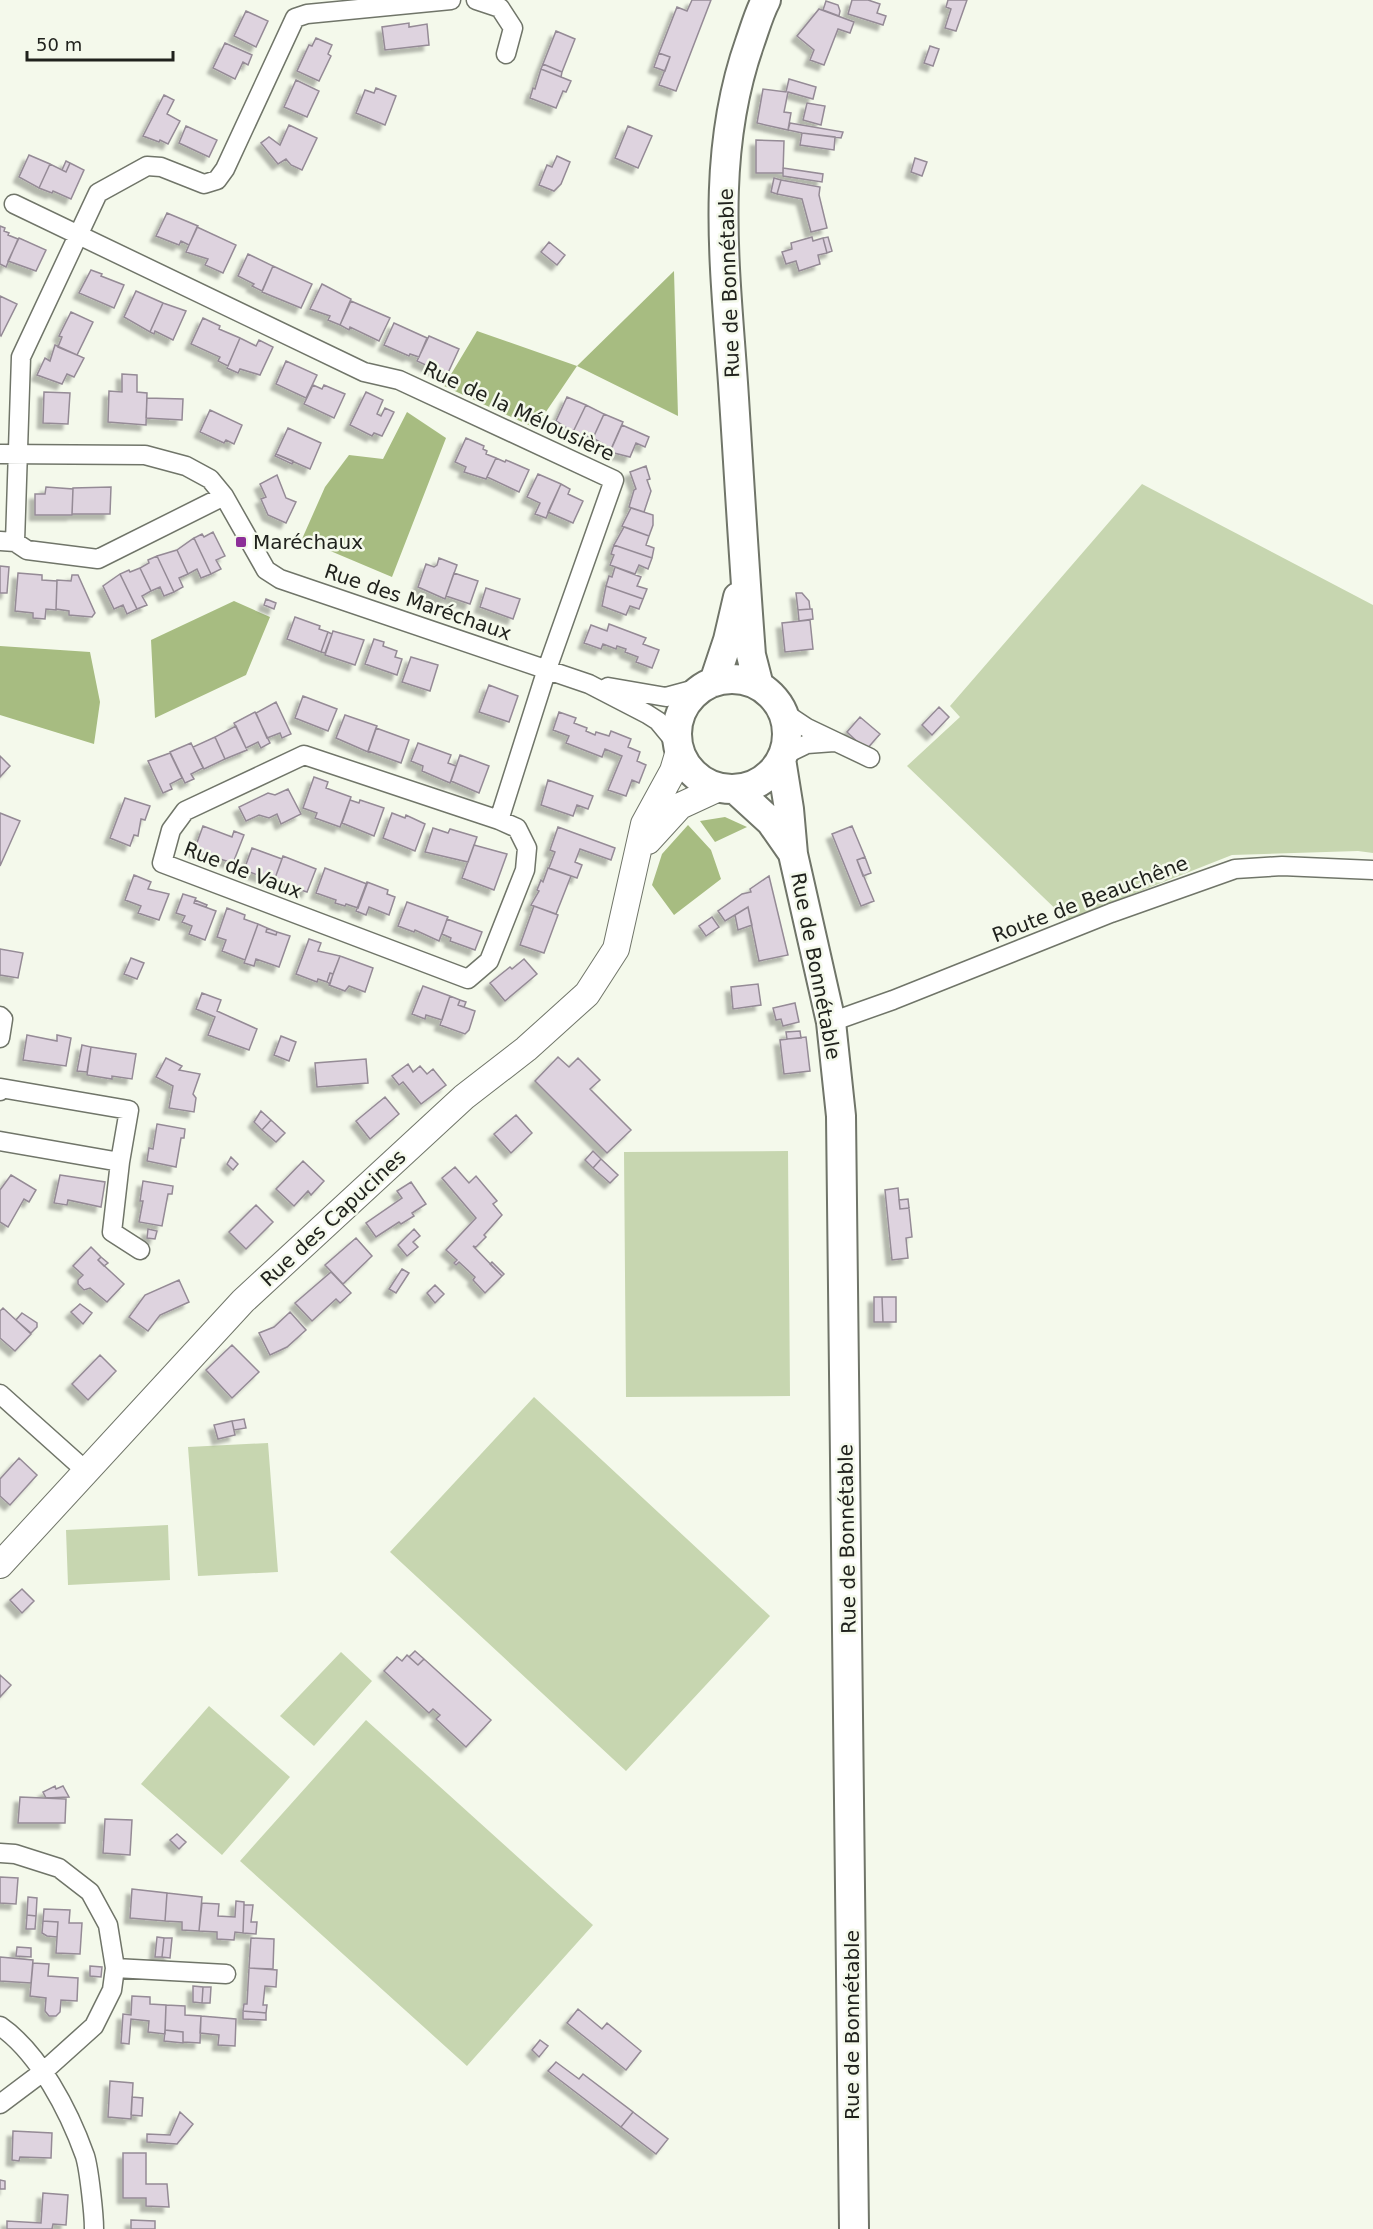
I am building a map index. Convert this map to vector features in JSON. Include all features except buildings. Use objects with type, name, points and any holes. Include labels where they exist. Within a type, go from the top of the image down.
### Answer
[{"type":"main road","name":"Rue de Bonnétable","points":[[759,686],[751,655],[744,566],[725,269],[723,198],[727,135],[732,102],[764,3]]},
{"type":"main road","name":"Rue de Bonnétable","points":[[708,685],[728,640],[744,566]]},
{"type":"main road","points":[[729,679],[759,686],[773,697],[783,712],[787,730],[782,758],[773,771],[750,787],[727,789],[702,781],[689,770],[678,748],[677,726],[681,711],[689,699],[708,685],[729,679]]},
{"type":"main road","name":"Rue de Bonnétable","points":[[782,758],[793,854],[831,1022],[841,1116],[849,1632],[854,2229]]},
{"type":"main road","name":"Rue de Bonnétable","points":[[727,789],[771,822],[793,854]]},
{"type":"street","points":[[224,496],[98,559],[27,550],[7,541],[18,455],[21,357],[98,193],[147,166],[161,167],[204,184],[217,180],[225,169],[295,18],[307,14],[451,0]]},
{"type":"street","points":[[476,0],[500,8],[513,28],[507,54]]},
{"type":"street","name":"Rue de la Mélousière","points":[[14,204],[364,372],[399,381],[614,480],[547,669],[499,820]]},
{"type":"street","name":"Rue des Maréchaux","points":[[0,454],[145,455],[186,466],[210,479],[224,496],[266,570],[280,579],[589,684],[647,714],[658,722],[678,748]]},
{"type":"street","name":"Rue des Maréchaux","points":[[589,684],[666,697],[708,685]]},
{"type":"street","points":[[783,712],[807,728],[870,758]]},
{"type":"street","points":[[782,758],[807,744],[836,741]]},
{"type":"street","name":"Rue des Capucines","points":[[0,1564],[243,1301],[464,1097],[526,1049],[587,994],[616,949],[644,825],[673,771],[678,748]]},
{"type":"street","name":"Rue de Vaux","points":[[304,755],[499,820],[517,828],[527,848],[525,870],[489,961],[468,979],[162,863],[171,830],[185,811],[304,755]]},
{"type":"street","name":"Rue des Capucines","points":[[635,861],[650,838],[680,806],[727,789]]},
{"type":"street","name":"Route de Beauchêne","points":[[831,1022],[1111,913],[1235,869],[1282,866],[1373,870]]},
{"type":"street","points":[[0,1016],[3,1019],[0,1038]]},
{"type":"street","points":[[0,1088],[129,1110],[112,1232],[140,1250]]},
{"type":"street","points":[[0,1141],[120,1162]]},
{"type":"street","points":[[0,1394],[86,1471]]},
{"type":"street","points":[[0,1853],[15,1854],[59,1868],[90,1892],[108,1926],[116,1968],[112,1990],[94,2026],[44,2072],[0,2104]]},
{"type":"street","points":[[116,1968],[226,1974]]},
{"type":"street","points":[[0,2026],[13,2034],[44,2072],[85,2157],[94,2229]]},
{"type":"shaded area","points":[[674,271],[678,416],[577,366]]},
{"type":"shaded area","points":[[477,331],[577,366],[535,428],[444,386]]},
{"type":"shaded area","points":[[407,412],[446,438],[392,577],[302,539],[325,487],[349,455],[383,459]]},
{"type":"shaded area","points":[[1142,484],[1373,605],[1373,853],[1358,851],[1232,855],[1067,920],[907,766],[960,717],[950,706]]},
{"type":"shaded area","points":[[234,601],[270,617],[246,675],[155,718],[151,640]]},
{"type":"shaded area","points":[[0,646],[90,652],[100,702],[94,744],[0,715]]},
{"type":"shaded area","points":[[725,817],[747,827],[715,842],[700,821]]},
{"type":"shaded area","points":[[688,825],[711,850],[721,879],[674,915],[652,885],[662,854]]},
{"type":"shaded area","points":[[788,1151],[790,1396],[626,1397],[624,1152]]},
{"type":"shaded area","points":[[534,1397],[770,1616],[626,1771],[390,1552]]},
{"type":"shaded area","points":[[268,1443],[278,1572],[198,1576],[188,1447]]},
{"type":"shaded area","points":[[168,1525],[170,1580],[68,1585],[66,1530]]},
{"type":"shaded area","points":[[341,1652],[372,1681],[314,1746],[280,1716]]},
{"type":"shaded area","points":[[209,1706],[290,1777],[222,1855],[141,1784]]},
{"type":"shaded area","points":[[366,1720],[593,1925],[467,2066],[240,1861]]},
{"type":"place","name":"Maréchaux","points":[[241,542]]}]
